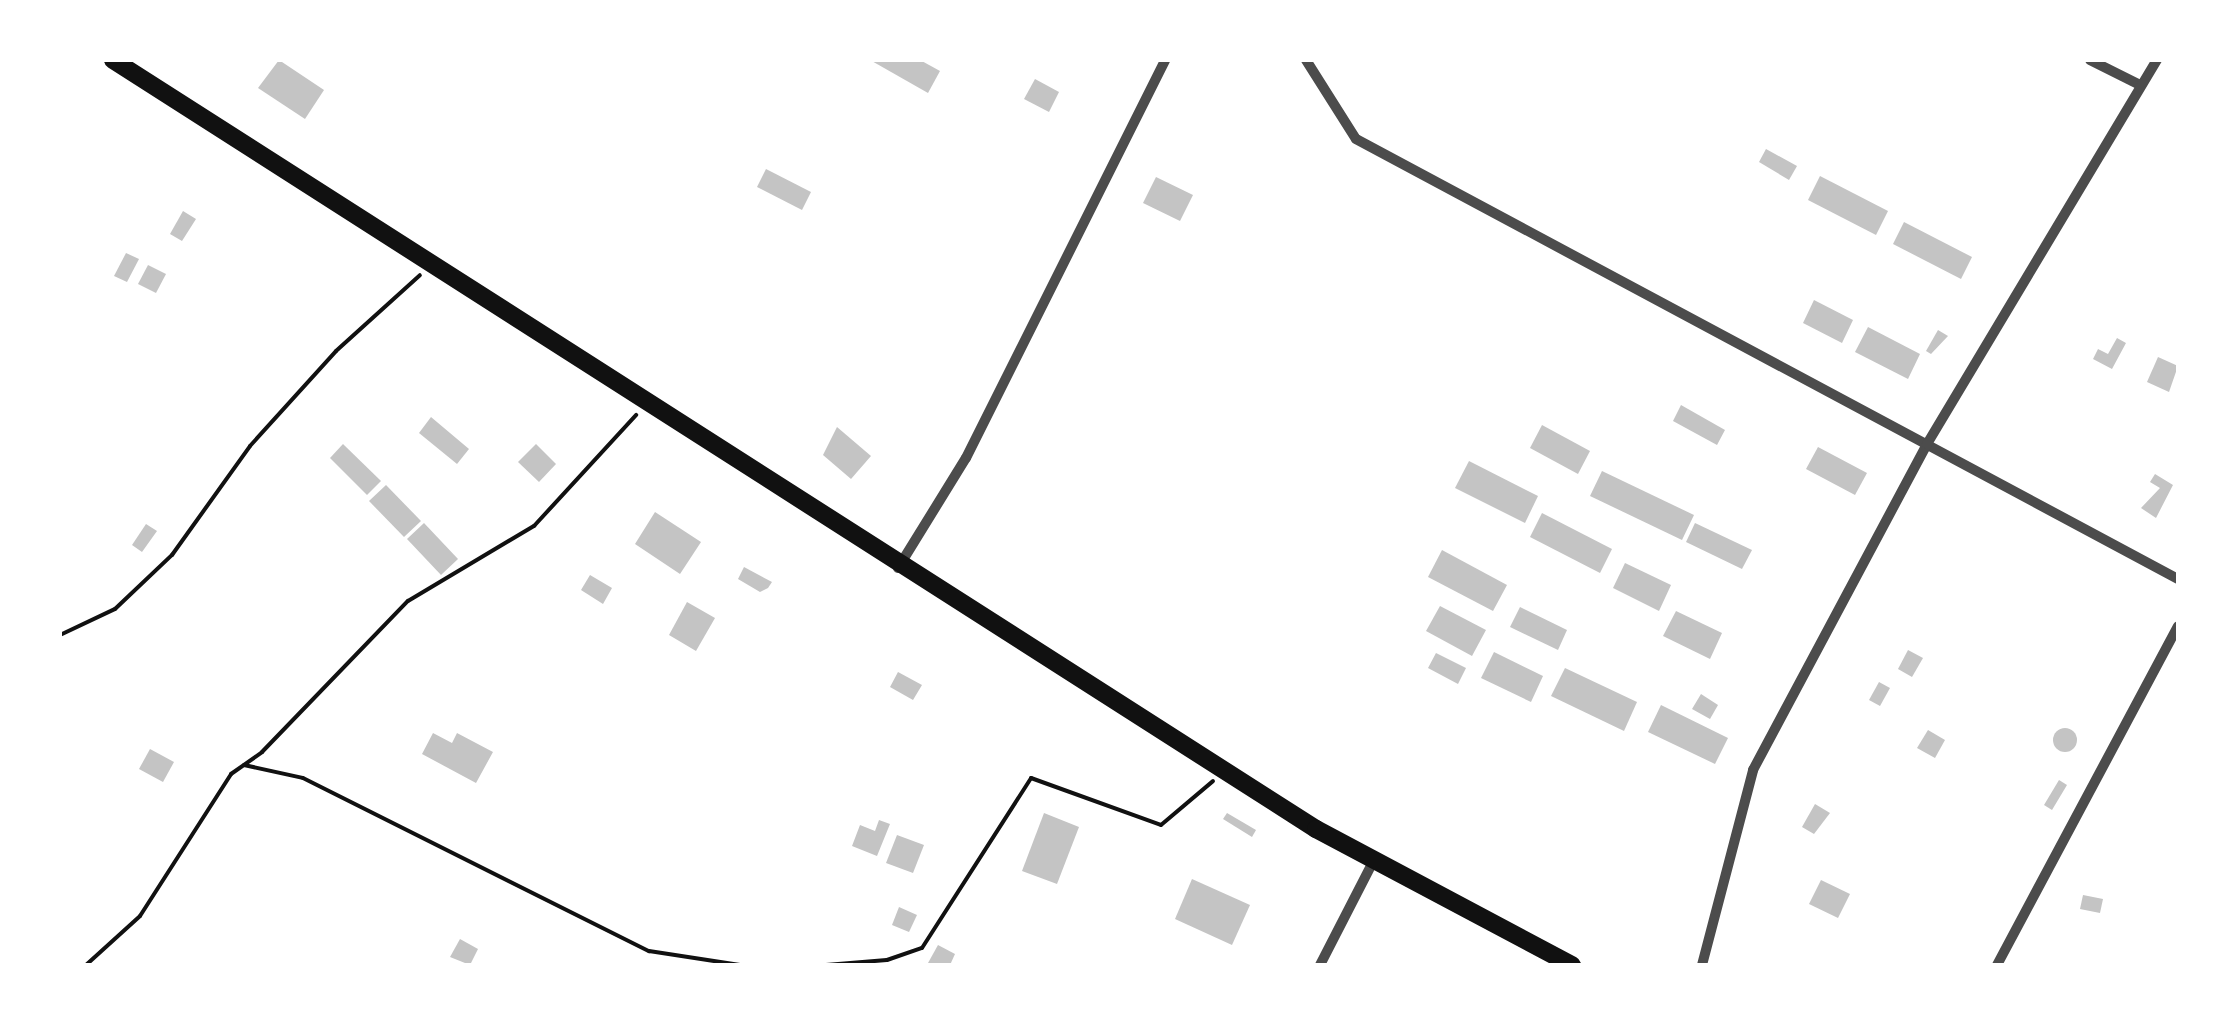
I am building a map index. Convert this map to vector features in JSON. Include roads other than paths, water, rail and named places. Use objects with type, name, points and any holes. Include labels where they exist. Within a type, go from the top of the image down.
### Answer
[{"type":"highway","points":[[113,60],[898,568],[1225,772],[1374,860],[1572,965]]},
{"type":"street","points":[[898,568],[966,458],[1166,60]]},
{"type":"street","points":[[1306,60],[1356,140],[2178,579]]},
{"type":"street","points":[[2090,60],[2140,85]]},
{"type":"street","points":[[1702,965],[1752,770],[1927,444],[2156,60]]},
{"type":"street","points":[[1997,965],[2178,626]]},
{"type":"street","points":[[1320,965],[1374,860]]}]
